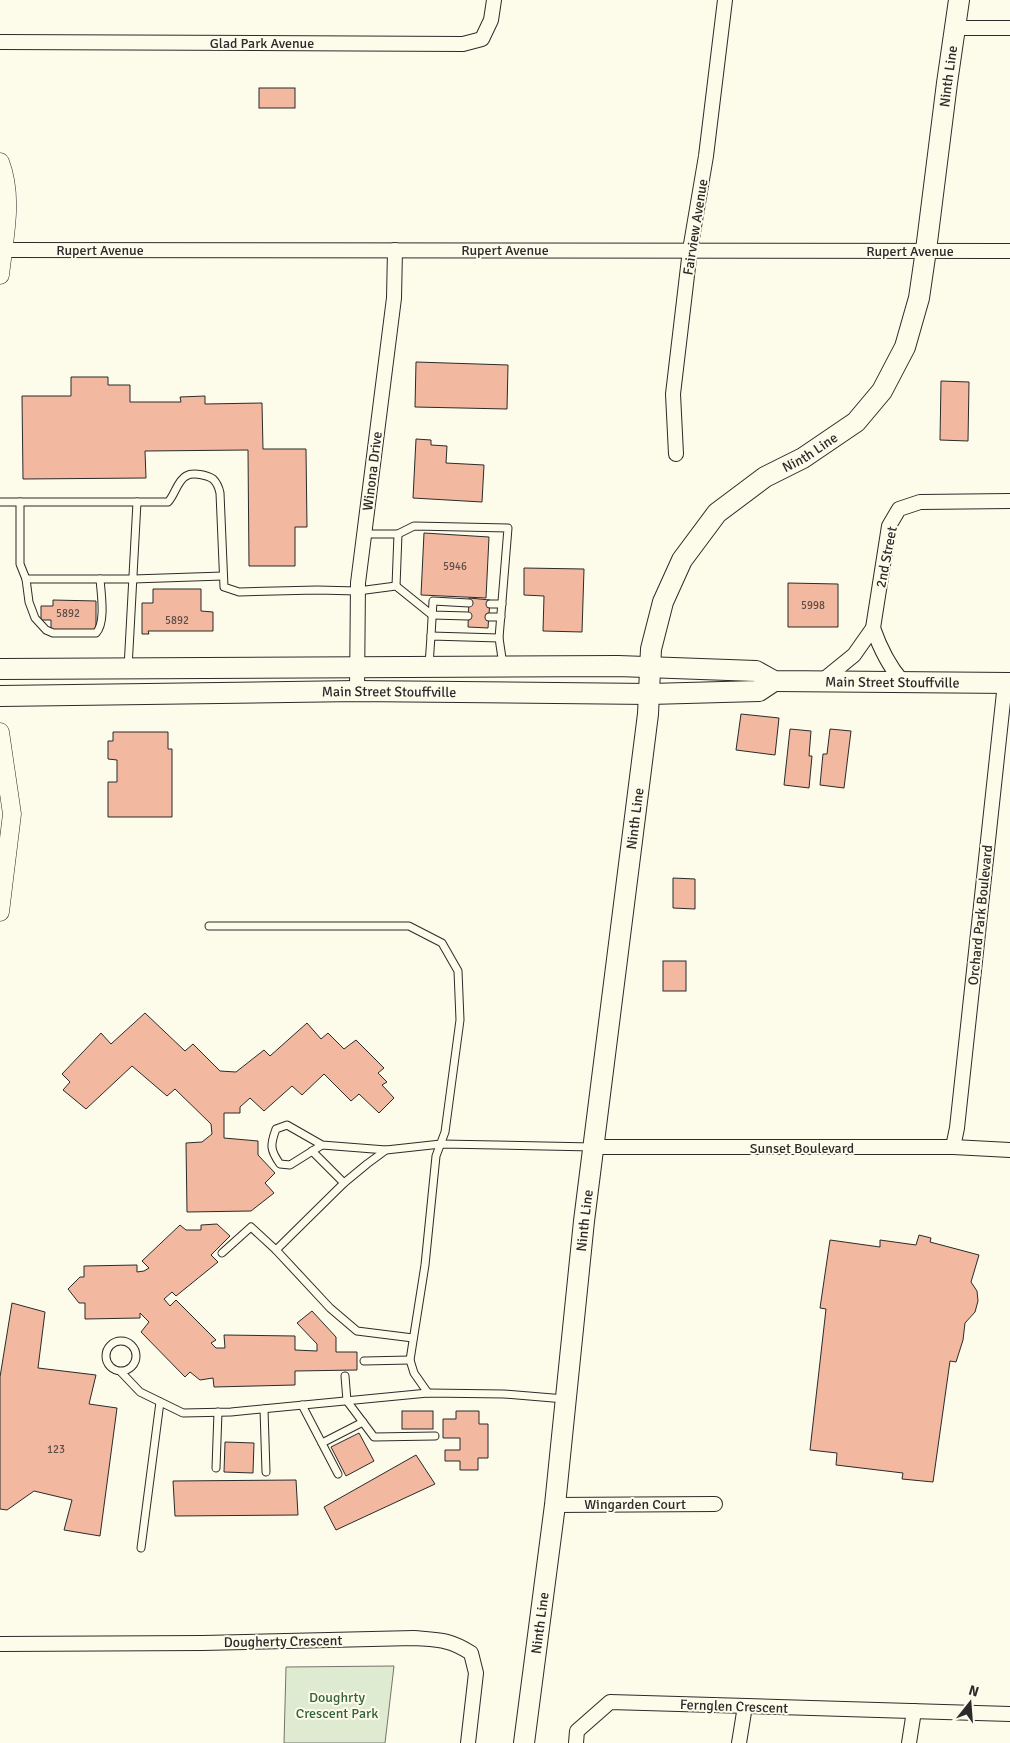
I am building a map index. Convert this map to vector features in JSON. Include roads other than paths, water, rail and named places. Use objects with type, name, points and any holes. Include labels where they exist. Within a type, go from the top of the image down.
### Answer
[{"type":"main road","name":"Ninth Line","points":[[524,1743],[555,1505],[565,1399],[594,1147],[650,694],[651,649],[663,602],[682,560],[717,513],[765,477],[803,458],[856,422],[882,392],[905,347],[919,298],[959,0]]},
{"type":"main road","name":"Main Street Stouffville","points":[[0,669],[651,667],[756,671],[774,681],[1007,683]]},
{"type":"main road","name":"Main Street Stouffville","points":[[0,696],[357,691],[650,694],[759,691],[774,681]]},
{"type":"street","name":"Glad Park Avenue","points":[[0,42],[463,44],[482,39],[491,20],[494,0]]},
{"type":"street","name":"Fairview Avenue","points":[[676,454],[673,394],[690,250],[706,156],[725,0]]},
{"type":"street","points":[[955,28],[1010,28]]},
{"type":"street","points":[[0,162],[5,176],[8,205],[1,250],[0,275]]},
{"type":"street","name":"Rupert Avenue","points":[[1,250],[1010,251]]},
{"type":"street","name":"Winona Drive","points":[[357,691],[358,591],[394,298],[395,250]]},
{"type":"street","name":"2nd Street","points":[[822,681],[854,655],[873,628],[889,526],[899,509],[920,502],[1010,501]]},
{"type":"street","points":[[873,628],[886,660],[902,681]]},
{"type":"street","name":"Orchard Park Boulevard","points":[[953,1147],[958,1118],[1007,683]]},
{"type":"street","points":[[0,732],[12,814],[0,912]]},
{"type":"street","name":"Sunset Boulevard","points":[[594,1147],[953,1147],[1010,1150]]},
{"type":"street","name":"Wingarden Court","points":[[555,1505],[716,1504]]},
{"type":"street","name":"Dougherty Crescent","points":[[0,1644],[203,1643],[414,1638],[446,1640],[457,1644],[471,1653],[476,1673],[468,1743]]},
{"type":"street","name":"Fernglen Crescent","points":[[576,1743],[577,1731],[610,1702],[1010,1714]]},
{"type":"street","points":[[740,1743],[745,1706]]},
{"type":"street","points":[[909,1743],[914,1711]]},
{"type":"lane","points":[[0,502],[168,502],[174,496],[185,476],[192,474],[212,478],[218,484],[220,493],[224,587],[239,592],[358,591],[396,586],[432,615],[468,616]]},
{"type":"lane","points":[[20,502],[20,564],[26,579],[35,618],[46,630],[53,633],[96,633],[102,624],[100,579]]},
{"type":"lane","points":[[128,668],[137,502]]},
{"type":"lane","points":[[364,534],[398,534],[414,526],[508,528],[499,638],[503,668]]},
{"type":"lane","points":[[396,586],[398,534]]},
{"type":"lane","points":[[26,579],[133,579],[223,576]]},
{"type":"lane","points":[[429,667],[433,601],[469,603]]},
{"type":"lane","points":[[490,604],[502,604]]},
{"type":"lane","points":[[489,617],[501,617]]},
{"type":"lane","points":[[431,636],[499,638]]},
{"type":"lane","points":[[209,926],[409,926],[442,943],[458,971],[460,1020],[445,1132],[436,1156],[425,1265],[410,1360],[414,1374],[428,1393]]},
{"type":"lane","points":[[322,1145],[290,1165],[280,1164],[272,1152],[272,1140],[276,1129],[287,1125],[322,1145],[386,1150],[441,1144],[594,1147]]},
{"type":"lane","points":[[276,1250],[344,1183],[386,1150]]},
{"type":"lane","points":[[312,1151],[344,1183]]},
{"type":"lane","points":[[222,1253],[251,1227],[276,1250],[330,1308],[358,1331],[413,1338]]},
{"type":"lane","points":[[121,1372],[131,1369],[135,1364],[136,1348],[123,1339],[112,1342],[105,1353],[108,1365],[121,1372],[140,1392],[183,1413],[264,1409],[428,1393],[504,1394],[565,1399]]},
{"type":"lane","points":[[364,1361],[410,1360]]},
{"type":"lane","points":[[345,1376],[347,1401],[374,1438],[435,1436]]},
{"type":"lane","points":[[141,1548],[160,1402]]},
{"type":"lane","points":[[302,1405],[338,1474]]},
{"type":"lane","points":[[264,1409],[266,1472]]},
{"type":"lane","points":[[216,1468],[218,1412]]},
{"type":"lane","points":[[322,1443],[363,1422]]},
{"type":"park label","name":"Doughrty Crescent Park","points":[[337,1705]]}]
